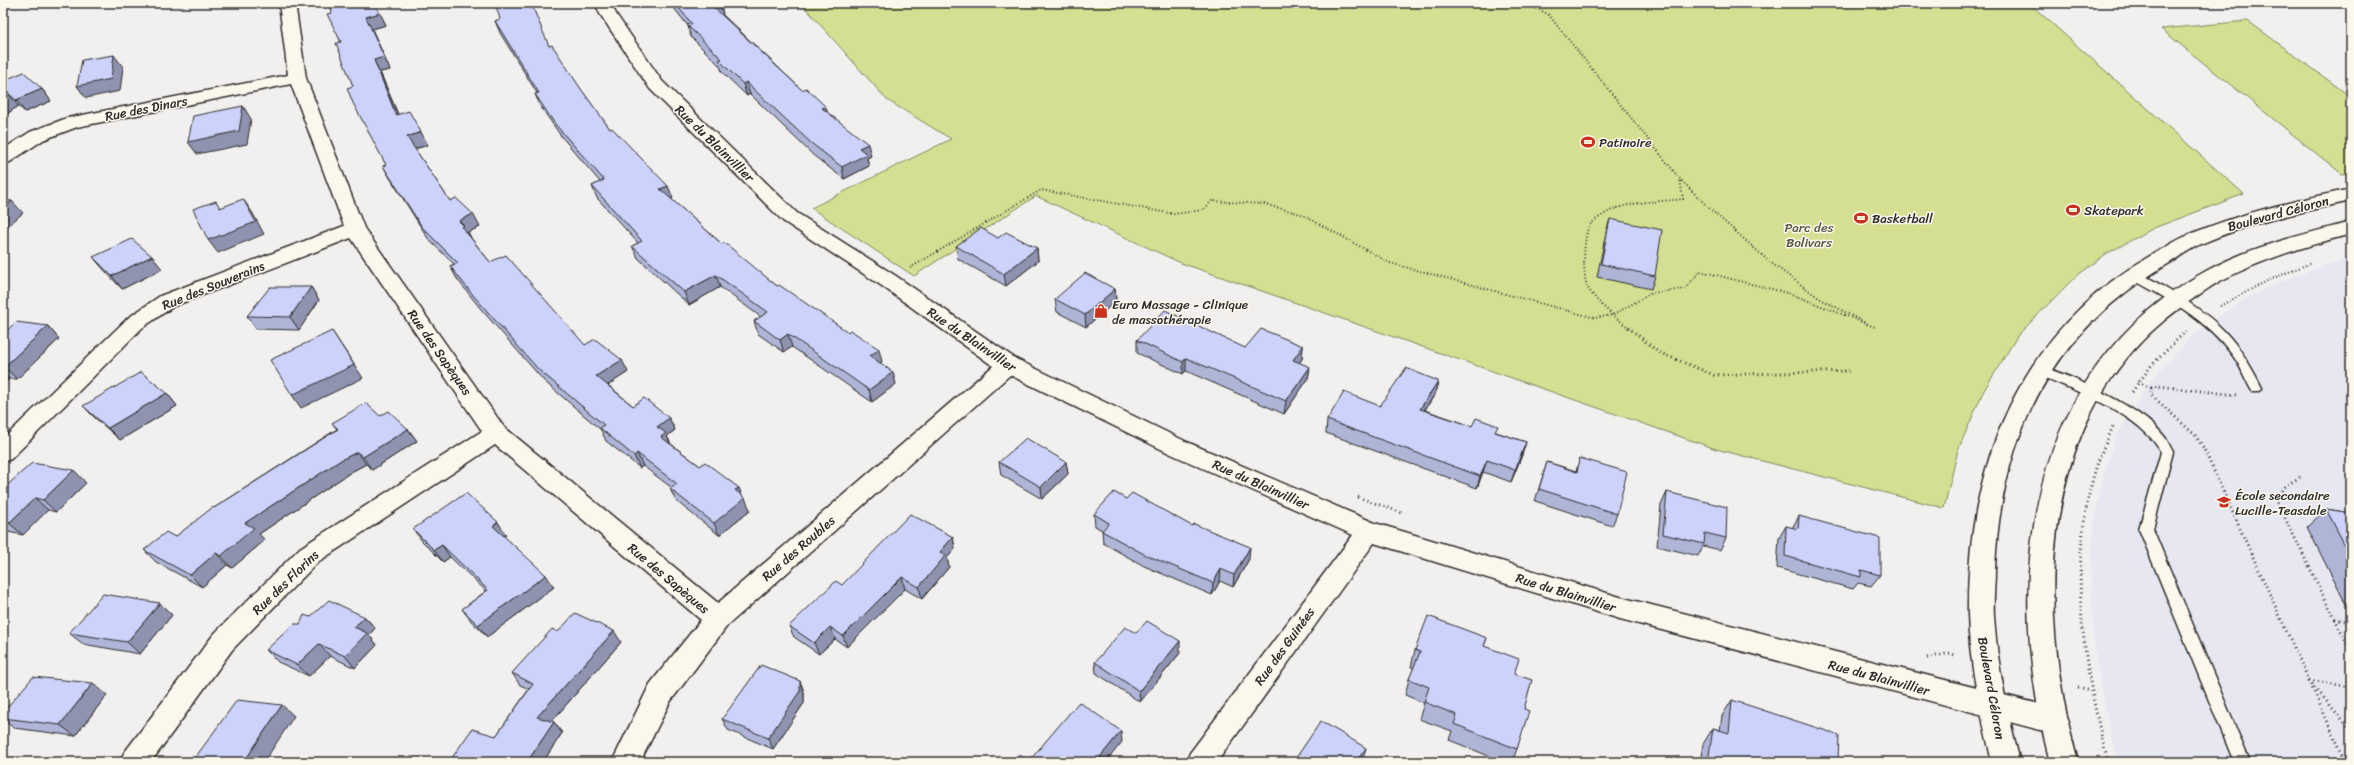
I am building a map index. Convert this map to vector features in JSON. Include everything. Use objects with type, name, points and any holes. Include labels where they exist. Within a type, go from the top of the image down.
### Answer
[{"type":"street","name":"Rue des Sapèques","points":[[287,3],[297,78],[355,229],[496,433],[718,618]]},
{"type":"street","name":"Rue du Blainvillier","points":[[603,3],[608,14],[656,85],[790,217],[889,281],[1008,365],[1179,448],[1369,531],[1620,608],[1994,707],[2055,721]]},
{"type":"street","name":"Rue des Dinars","points":[[3,158],[19,145],[44,131],[73,122],[297,78]]},
{"type":"street","name":"Boulevard Céloron","points":[[2006,762],[1986,664],[1981,612],[1982,552],[1986,522],[2002,447],[2023,398],[2039,370],[2065,335],[2087,311],[2132,274],[2171,251],[2247,220],[2291,207],[2351,195]]},
{"type":"street","points":[[2064,762],[2049,697],[2042,631],[2041,558],[2055,474],[2074,418],[2105,366],[2134,333],[2176,299],[2225,270],[2259,255],[2317,236],[2351,228]]},
{"type":"street","name":"Rue des Souverains","points":[[3,453],[135,323],[167,301],[355,229]]},
{"type":"street","name":"Rue des Roubles","points":[[626,762],[660,693],[718,618],[1008,365]]},
{"type":"street","name":"Rue des Florins","points":[[134,762],[223,642],[309,555],[496,433]]},
{"type":"street","name":"Rue des Guinées","points":[[1200,762],[1369,531]]},
{"type":"lane","points":[[2132,274],[2176,299],[2230,344],[2243,362],[2256,388]]},
{"type":"lane","points":[[2039,370],[2088,393],[2146,424],[2165,445],[2167,452],[2146,529],[2242,762]]},
{"type":"path","points":[[1525,3],[1548,14],[1680,179],[1770,262],[1819,298],[1867,324]]},
{"type":"path","points":[[1680,179],[1683,199],[1626,206],[1608,212],[1590,225],[1586,238],[1584,264],[1587,286],[1613,316],[1658,352],[1714,375],[1849,371]]},
{"type":"path","points":[[889,281],[1041,190],[1174,214],[1203,210],[1212,201],[1264,204],[1301,214],[1390,263],[1594,318],[1613,316],[1651,293],[1685,289],[1700,271],[1791,294],[1875,327]]},
{"type":"path","points":[[2219,307],[2269,280],[2318,261]]},
{"type":"path","points":[[2135,388],[2138,382],[2169,346],[2189,328]]},
{"type":"path","points":[[2138,382],[2151,388],[2158,386],[2217,392]]},
{"type":"path","points":[[2151,388],[2152,395],[2195,435],[2203,447],[2346,762]]},
{"type":"path","points":[[2108,762],[2091,690],[2081,596],[2084,521],[2095,472],[2110,432]]},
{"type":"path","points":[[2300,476],[2284,487],[2276,500],[2351,651]]},
{"type":"path","points":[[1353,495],[1403,514]]},
{"type":"path","points":[[2335,619],[2351,622]]},
{"type":"path","points":[[1920,658],[1950,653]]},
{"type":"path","points":[[2309,680],[2351,687]]},
{"type":"path","points":[[2309,680],[2351,730]]},
{"type":"path","points":[[2076,687],[2091,690]]},
{"type":"shaded area","name":"École secondaire Lucille-Teasdale","points":[[2351,257],[2351,762],[2118,762],[2102,696],[2093,636],[2091,576],[2094,524],[2102,480],[2116,437],[2149,382],[2194,334],[2248,297],[2286,279]]},
{"type":"green space","name":"Parc des Bolivars","points":[[801,3],[2029,3],[2244,194],[2154,228],[2106,254],[2074,278],[2018,335],[1983,392],[1958,450],[1944,508],[1716,449],[1181,263],[1036,196],[914,276],[811,208],[951,139],[887,100]]},
{"type":"green space","points":[[2248,21],[2351,97],[2351,173],[2342,174],[2161,29]]},
{"type":"building","points":[[330,3],[374,3],[380,13],[366,17],[384,57],[374,60],[396,115],[409,111],[421,132],[407,137],[450,201],[456,198],[473,214],[459,221],[464,226],[462,227],[490,262],[506,255],[585,345],[595,339],[622,360],[596,376],[633,406],[644,398],[669,418],[657,427],[666,433],[661,437],[700,466],[705,462],[739,488],[735,490],[745,498],[714,523],[670,489],[677,484],[637,453],[634,456],[600,428],[604,425],[538,369],[473,295],[450,266],[458,263],[422,227],[383,166],[386,165],[353,103],[347,88],[353,86],[336,43],[341,42],[327,14],[332,13]]},
{"type":"building","points":[[495,3],[531,3],[549,46],[552,45],[610,129],[612,128],[668,186],[660,189],[722,244],[725,243],[777,286],[779,285],[848,332],[850,330],[879,349],[870,356],[893,372],[869,390],[788,334],[780,340],[754,321],[768,312],[716,275],[684,292],[632,246],[642,241],[592,186],[604,180],[555,124],[535,94],[539,93],[495,21],[500,19]]},
{"type":"building","points":[[675,3],[717,3],[711,5],[802,90],[806,88],[826,107],[822,108],[868,144],[859,148],[867,154],[842,167],[811,143],[746,82],[743,84],[719,60],[722,59],[687,25],[692,24]]},
{"type":"building","points":[[114,55],[111,79],[77,86],[82,60]]},
{"type":"building","points":[[24,72],[42,89],[16,100],[9,94],[3,98],[3,81]]},
{"type":"building","points":[[243,106],[239,131],[188,142],[193,116]]},
{"type":"building","points":[[243,199],[256,222],[208,240],[193,209],[216,201],[220,208]]},
{"type":"building","points":[[3,200],[12,201],[3,208]]},
{"type":"building","points":[[1610,219],[1662,230],[1655,276],[1601,264]]},
{"type":"building","points":[[981,228],[998,238],[1006,232],[1037,248],[1004,274],[956,246]]},
{"type":"building","points":[[132,239],[152,256],[112,276],[93,257]]},
{"type":"building","points":[[1085,273],[1115,289],[1085,315],[1055,299]]},
{"type":"building","points":[[270,287],[311,287],[290,317],[247,316]]},
{"type":"building","points":[[1165,310],[1245,348],[1261,329],[1303,346],[1293,360],[1310,367],[1286,401],[1186,358],[1183,362],[1137,340]]},
{"type":"building","points":[[16,322],[48,326],[3,367],[3,334]]},
{"type":"building","points":[[332,331],[354,365],[292,395],[270,360]]},
{"type":"building","points":[[1406,368],[1438,381],[1420,409],[1472,426],[1476,418],[1498,426],[1495,432],[1526,442],[1515,470],[1487,460],[1480,476],[1327,420],[1344,392],[1380,406]]},
{"type":"building","points":[[141,372],[167,393],[108,428],[83,406]]},
{"type":"building","points":[[366,403],[380,416],[389,411],[408,429],[363,457],[357,452],[341,460],[245,523],[254,528],[221,556],[216,553],[190,575],[144,550],[166,532],[175,537],[213,507],[214,508],[338,429],[332,423]]},
{"type":"building","points":[[1026,438],[1066,462],[1041,487],[999,462]]},
{"type":"building","points":[[1580,458],[1627,472],[1617,514],[1539,489],[1547,462],[1577,472]]},
{"type":"building","points":[[32,463],[74,470],[43,500],[35,498],[9,523],[3,522],[3,489]]},
{"type":"building","points":[[1114,492],[1126,499],[1132,493],[1192,526],[1194,524],[1250,547],[1234,575],[1221,569],[1213,583],[1144,554],[1102,531],[1109,523],[1094,514]]},
{"type":"building","points":[[1667,492],[1727,507],[1726,538],[1705,533],[1704,544],[1663,534]]},
{"type":"building","points":[[466,493],[498,522],[493,526],[546,575],[478,625],[462,609],[488,590],[442,545],[434,550],[413,529]]},
{"type":"building","points":[[2326,509],[2351,513],[2351,557]]},
{"type":"building","points":[[910,514],[953,537],[940,552],[946,555],[919,587],[902,577],[843,636],[830,627],[814,643],[789,626],[836,581],[842,585]]},
{"type":"building","points":[[1799,516],[1880,538],[1880,575],[1861,570],[1861,577],[1785,556],[1786,526],[1798,529]]},
{"type":"building","points":[[103,594],[160,603],[127,642],[69,633]]},
{"type":"building","points":[[329,600],[365,617],[354,627],[367,633],[345,656],[319,644],[297,665],[266,650],[294,624],[300,624],[304,615],[310,617]]},
{"type":"building","points":[[575,613],[614,631],[537,717],[554,722],[527,762],[449,762],[472,729],[496,736],[533,684],[512,673],[552,629],[558,632]]},
{"type":"building","points":[[1428,616],[1487,638],[1484,646],[1519,659],[1514,674],[1532,680],[1524,709],[1529,711],[1517,749],[1454,724],[1457,715],[1424,702],[1429,687],[1409,679],[1420,652],[1415,650]]},
{"type":"building","points":[[1147,621],[1180,641],[1139,691],[1095,662],[1125,627],[1136,633]]},
{"type":"building","points":[[761,665],[800,681],[800,691],[768,738],[722,719]]},
{"type":"building","points":[[33,677],[93,683],[60,725],[3,718],[3,712]]},
{"type":"building","points":[[237,700],[282,705],[244,762],[192,762]]},
{"type":"building","points":[[1732,700],[1839,735],[1838,760],[1834,759],[1834,762],[1708,762],[1713,728],[1729,733]]},
{"type":"building","points":[[1079,702],[1121,731],[1096,762],[1010,762],[1018,754],[1029,761]]},
{"type":"building","points":[[1321,721],[1366,748],[1356,762],[1301,762],[1296,758]]},
{"type":"place","name":"Patinoire","points":[[1588,142]]},
{"type":"place","name":"Skatepark","points":[[2073,210]]},
{"type":"place","name":"Basketball","points":[[1861,218]]},
{"type":"place","name":"Euro Massage - Clinique de massothérapie","points":[[1101,311]]},
{"type":"place","name":"École secondaire Lucille-Teasdale","points":[[2224,502]]}]
